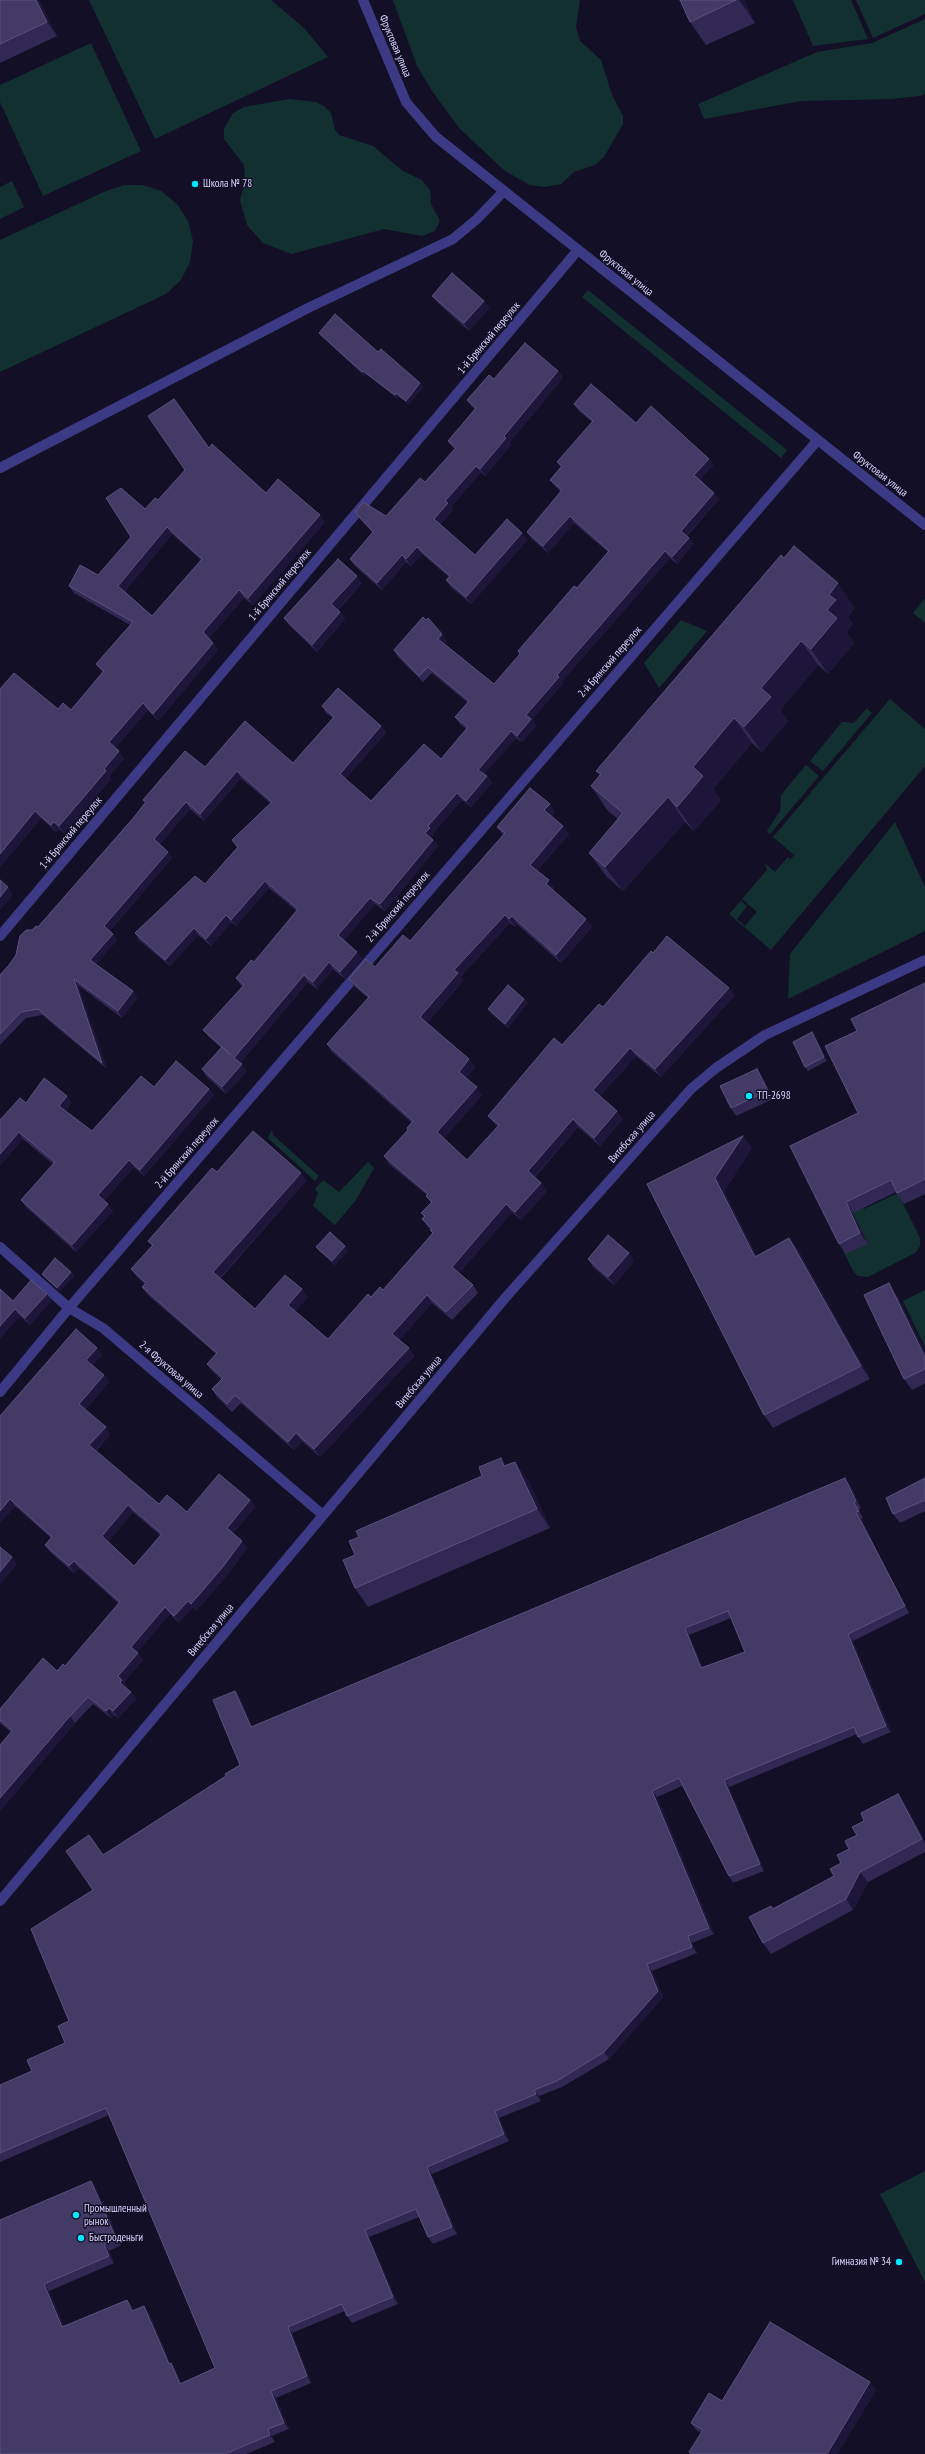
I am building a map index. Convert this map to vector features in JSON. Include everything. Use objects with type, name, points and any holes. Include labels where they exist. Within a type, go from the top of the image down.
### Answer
[{"type":"street","name":"Фруктовая улица","points":[[363,0],[406,102],[436,137],[817,441],[925,525]]},
{"type":"street","points":[[0,468],[308,308],[453,239],[477,219],[504,191]]},
{"type":"street","name":"1-й Брянский переулок","points":[[0,936],[578,250]]},
{"type":"street","name":"2-й Брянский переулок","points":[[0,1392],[69,1308],[817,441]]},
{"type":"street","name":"Витебская улица","points":[[0,1901],[506,1297],[691,1089],[716,1068],[765,1035],[925,960]]},
{"type":"street","name":"2-я Фруктовая улица","points":[[0,1247],[69,1308],[103,1328],[323,1515]]},
{"type":"green space","points":[[89,0],[271,0],[304,28],[328,57],[155,139]]},
{"type":"green space","points":[[393,0],[580,0],[576,27],[580,41],[601,60],[612,95],[623,116],[623,124],[604,157],[595,165],[574,172],[561,184],[545,187],[530,185],[505,171],[459,128],[432,91],[417,66]]},
{"type":"green space","points":[[793,0],[851,0],[868,39],[813,46]]},
{"type":"green space","points":[[856,0],[925,0],[925,14],[873,38]]},
{"type":"green space","points":[[925,19],[925,94],[920,96],[891,99],[801,101],[704,119],[698,104],[817,52],[872,43]]},
{"type":"green space","points":[[91,43],[141,151],[43,196],[0,102],[0,85]]},
{"type":"green space","points":[[289,99],[316,102],[325,107],[331,113],[335,130],[339,135],[373,146],[403,171],[422,180],[430,190],[431,204],[440,221],[435,231],[422,236],[384,229],[292,254],[263,243],[247,225],[240,200],[245,183],[244,165],[224,139],[224,129],[233,113],[244,107]]},
{"type":"green space","points":[[12,181],[24,207],[0,219],[0,187]]},
{"type":"green space","points":[[124,185],[143,185],[161,191],[177,204],[188,221],[193,241],[190,262],[181,280],[166,294],[0,372],[0,240],[106,191]]},
{"type":"green space","points":[[588,290],[787,450],[781,458],[582,297]]},
{"type":"green space","points":[[925,598],[925,623],[913,613]]},
{"type":"green space","points":[[681,620],[707,631],[659,688],[644,663]]},
{"type":"green space","points":[[890,699],[925,729],[925,766],[771,950],[729,914],[741,901],[747,906],[737,919],[745,926],[757,912],[742,899],[767,870],[765,863],[775,872],[788,857],[790,859],[783,868],[803,845],[794,855],[773,837]]},
{"type":"green space","points":[[867,708],[872,713],[823,771],[810,761],[842,722],[854,723]]},
{"type":"green space","points":[[806,765],[819,776],[770,834],[767,831],[780,811],[781,795]]},
{"type":"green space","points":[[895,822],[925,887],[925,931],[788,999],[790,954]]},
{"type":"green space","points":[[272,1130],[273,1135],[319,1176],[315,1181],[268,1138]]},
{"type":"green space","points":[[368,1162],[374,1168],[356,1200],[335,1225],[313,1206],[318,1193],[315,1189],[323,1180],[339,1192]]},
{"type":"green space","points":[[898,1193],[920,1238],[920,1246],[915,1253],[868,1277],[858,1276],[853,1271],[836,1236],[834,1226],[862,1205],[864,1209]]},
{"type":"green space","points":[[925,1290],[925,1347],[903,1301]]},
{"type":"green space","points":[[925,2171],[925,2282],[880,2194]]},
{"type":"building","points":[[0,0],[36,0],[47,22],[0,44]]},
{"type":"building","points":[[680,0],[736,0],[690,22]]},
{"type":"building","points":[[452,273],[484,301],[464,323],[432,296]]},
{"type":"building","points":[[335,314],[378,352],[381,349],[420,383],[406,401],[396,393],[395,395],[363,371],[362,372],[319,333]]},
{"type":"building","points":[[525,343],[558,371],[504,436],[506,438],[480,469],[476,466],[445,501],[448,503],[434,519],[475,555],[507,519],[522,533],[466,597],[446,580],[450,576],[417,547],[406,559],[402,555],[377,583],[350,559],[373,532],[355,512],[363,502],[386,516],[420,478],[425,482],[456,448],[448,441],[476,408],[467,400],[489,375],[494,379]]},
{"type":"building","points":[[591,384],[636,423],[651,406],[709,459],[694,475],[714,493],[681,531],[689,538],[672,557],[665,551],[557,675],[559,677],[526,715],[531,719],[517,736],[511,731],[478,770],[487,776],[466,801],[457,793],[428,826],[430,828],[425,833],[433,840],[380,904],[370,898],[338,935],[357,952],[340,972],[329,962],[313,982],[304,975],[234,1058],[242,1064],[222,1087],[202,1069],[222,1047],[231,1055],[203,1030],[244,985],[236,978],[251,960],[254,962],[298,909],[265,881],[231,920],[226,915],[206,939],[194,928],[165,960],[135,933],[195,876],[205,884],[238,847],[232,840],[272,802],[237,771],[200,814],[186,802],[154,839],[168,852],[104,926],[113,934],[90,960],[133,991],[118,1011],[74,979],[102,1063],[38,1009],[21,1012],[0,1034],[0,975],[16,955],[20,936],[26,930],[32,930],[36,926],[38,927],[135,816],[146,802],[143,800],[185,751],[205,767],[245,721],[293,763],[334,717],[322,706],[338,688],[381,726],[340,774],[371,801],[424,744],[441,759],[468,727],[455,717],[469,701],[428,667],[419,676],[394,650],[423,617],[426,620],[428,618],[442,634],[438,639],[494,684],[520,654],[518,651],[574,586],[577,588],[609,551],[570,516],[543,546],[527,532],[562,490],[550,480],[562,466],[557,462],[593,421],[574,404]]},
{"type":"building","points":[[174,399],[209,448],[212,444],[266,493],[278,479],[320,515],[248,598],[239,590],[203,632],[213,643],[153,714],[143,703],[109,742],[119,751],[104,769],[106,771],[59,826],[54,822],[51,825],[35,811],[0,854],[0,689],[14,673],[58,709],[63,703],[71,710],[104,671],[96,664],[133,622],[69,586],[80,565],[98,575],[131,537],[106,498],[121,488],[145,509],[155,498],[158,500],[185,470],[148,416]],"holes":[[[167,527],[202,559],[152,616],[118,586]]]},
{"type":"building","points":[[794,546],[838,583],[829,595],[836,600],[827,610],[837,618],[811,649],[801,641],[761,688],[771,697],[744,727],[734,718],[693,767],[703,776],[677,807],[668,797],[605,867],[589,853],[623,813],[591,786],[601,774],[596,771],[781,555],[784,558]]},
{"type":"building","points":[[338,559],[357,576],[331,604],[340,612],[312,645],[284,618]]},
{"type":"building","points":[[530,788],[550,804],[544,810],[563,826],[530,865],[549,880],[546,884],[586,919],[556,955],[512,916],[509,919],[505,915],[454,970],[458,973],[420,1017],[469,1059],[459,1072],[477,1087],[437,1132],[467,1160],[499,1125],[488,1116],[554,1038],[562,1045],[599,1004],[603,1007],[651,951],[653,953],[667,936],[729,988],[655,1069],[630,1048],[593,1090],[617,1111],[594,1138],[573,1119],[528,1171],[541,1183],[515,1212],[506,1204],[452,1267],[473,1285],[446,1312],[427,1295],[392,1334],[409,1348],[314,1449],[296,1433],[288,1442],[235,1395],[227,1404],[212,1389],[223,1378],[207,1364],[217,1353],[142,1287],[146,1283],[131,1269],[153,1245],[148,1241],[212,1168],[217,1172],[253,1131],[301,1173],[213,1272],[255,1309],[285,1275],[302,1289],[288,1305],[328,1339],[368,1294],[371,1297],[380,1287],[383,1290],[433,1233],[430,1230],[432,1229],[422,1219],[425,1216],[421,1213],[432,1202],[426,1196],[428,1194],[384,1156],[408,1130],[407,1128],[413,1121],[327,1044],[369,997],[349,979],[366,959],[375,967],[403,935],[410,941],[505,833],[497,827]]},
{"type":"building","points":[[0,880],[8,887],[0,897]]},
{"type":"building","points":[[925,983],[925,1179],[897,1193],[891,1180],[846,1202],[860,1233],[839,1244],[790,1146],[858,1113],[825,1046],[857,1031],[851,1019]]},
{"type":"building","points":[[508,985],[524,999],[505,1024],[488,1009]]},
{"type":"building","points":[[812,1032],[824,1057],[805,1067],[793,1042]]},
{"type":"building","points":[[176,1061],[209,1089],[140,1170],[129,1160],[98,1195],[108,1204],[72,1245],[21,1200],[55,1162],[19,1132],[0,1154],[0,1120],[20,1098],[26,1103],[44,1078],[67,1096],[59,1106],[92,1131],[141,1076],[154,1087]]},
{"type":"building","name":"ТП-2698","points":[[757,1069],[768,1091],[731,1108],[720,1086]]},
{"type":"building","points":[[743,1136],[715,1178],[755,1257],[789,1238],[861,1366],[764,1415],[647,1184]]},
{"type":"building","points":[[330,1232],[345,1246],[332,1261],[316,1247]]},
{"type":"building","points":[[608,1235],[629,1253],[608,1277],[588,1259]]},
{"type":"building","points":[[55,1258],[71,1272],[57,1288],[42,1274]]},
{"type":"building","points":[[31,1280],[47,1294],[25,1318],[15,1309],[0,1326],[0,1289],[13,1301]]},
{"type":"building","points":[[889,1283],[925,1357],[925,1369],[904,1379],[864,1295]]},
{"type":"building","points":[[76,1329],[97,1348],[86,1360],[104,1375],[79,1404],[106,1427],[89,1445],[159,1504],[167,1495],[187,1512],[219,1474],[250,1500],[227,1528],[242,1541],[222,1568],[191,1604],[188,1601],[174,1616],[165,1607],[131,1647],[138,1653],[118,1676],[122,1680],[120,1683],[131,1692],[113,1711],[109,1708],[106,1711],[88,1697],[0,1798],[0,1745],[12,1731],[0,1720],[0,1709],[43,1658],[57,1671],[63,1664],[65,1666],[120,1602],[74,1561],[69,1566],[45,1545],[52,1537],[10,1499],[0,1511],[0,1416]],"holes":[[[128,1505],[162,1534],[134,1566],[102,1536]]]},
{"type":"building","points":[[501,1458],[504,1466],[515,1462],[537,1509],[355,1588],[343,1560],[355,1555],[349,1541],[359,1537],[356,1531],[482,1476],[479,1467]]},
{"type":"building","points":[[845,1478],[856,1501],[854,1503],[859,1511],[856,1512],[905,1606],[848,1634],[886,1726],[858,1737],[854,1727],[724,1780],[760,1864],[729,1876],[679,1778],[652,1791],[709,1928],[688,1936],[692,1947],[647,1964],[658,1991],[604,2052],[557,2081],[534,2090],[536,2094],[495,2111],[504,2134],[427,2167],[452,2227],[428,2237],[416,2209],[365,2230],[393,2297],[347,2316],[342,2304],[288,2327],[307,2376],[271,2391],[284,2423],[268,2429],[270,2435],[225,2454],[0,2454],[0,2220],[91,2181],[116,2238],[104,2244],[109,2256],[44,2284],[62,2327],[127,2300],[132,2311],[144,2306],[169,2364],[171,2363],[180,2384],[215,2368],[106,2108],[0,2153],[0,2085],[32,2071],[27,2060],[65,2043],[58,2026],[69,2021],[31,1929],[93,1890],[66,1851],[89,1835],[103,1855],[226,1776],[225,1774],[240,1765],[213,1700],[235,1691],[251,1727]],"holes":[[[728,1611],[745,1652],[701,1668],[685,1628]]]},
{"type":"building","points":[[925,1478],[925,1500],[893,1514],[886,1498]]},
{"type":"building","points":[[0,1547],[12,1557],[0,1572]]},
{"type":"building","points":[[898,1794],[922,1839],[860,1872],[846,1899],[763,1943],[749,1917],[771,1906],[773,1909],[834,1876],[830,1869],[841,1863],[837,1855],[849,1849],[845,1841],[857,1835],[852,1827],[864,1821],[861,1813]]},
{"type":"building","points":[[770,2322],[870,2382],[827,2454],[693,2454],[689,2452],[703,2430],[691,2423],[709,2393],[722,2401]]},
{"type":"place","name":"Школа № 78","points":[[195,184]]},
{"type":"place","name":"ТП-2698","points":[[749,1096]]},
{"type":"place","name":"Промышленный рынок","points":[[76,2215]]},
{"type":"place","name":"Быстроденьги","points":[[81,2238]]},
{"type":"place","name":"Гимназия № 34","points":[[899,2262]]}]
